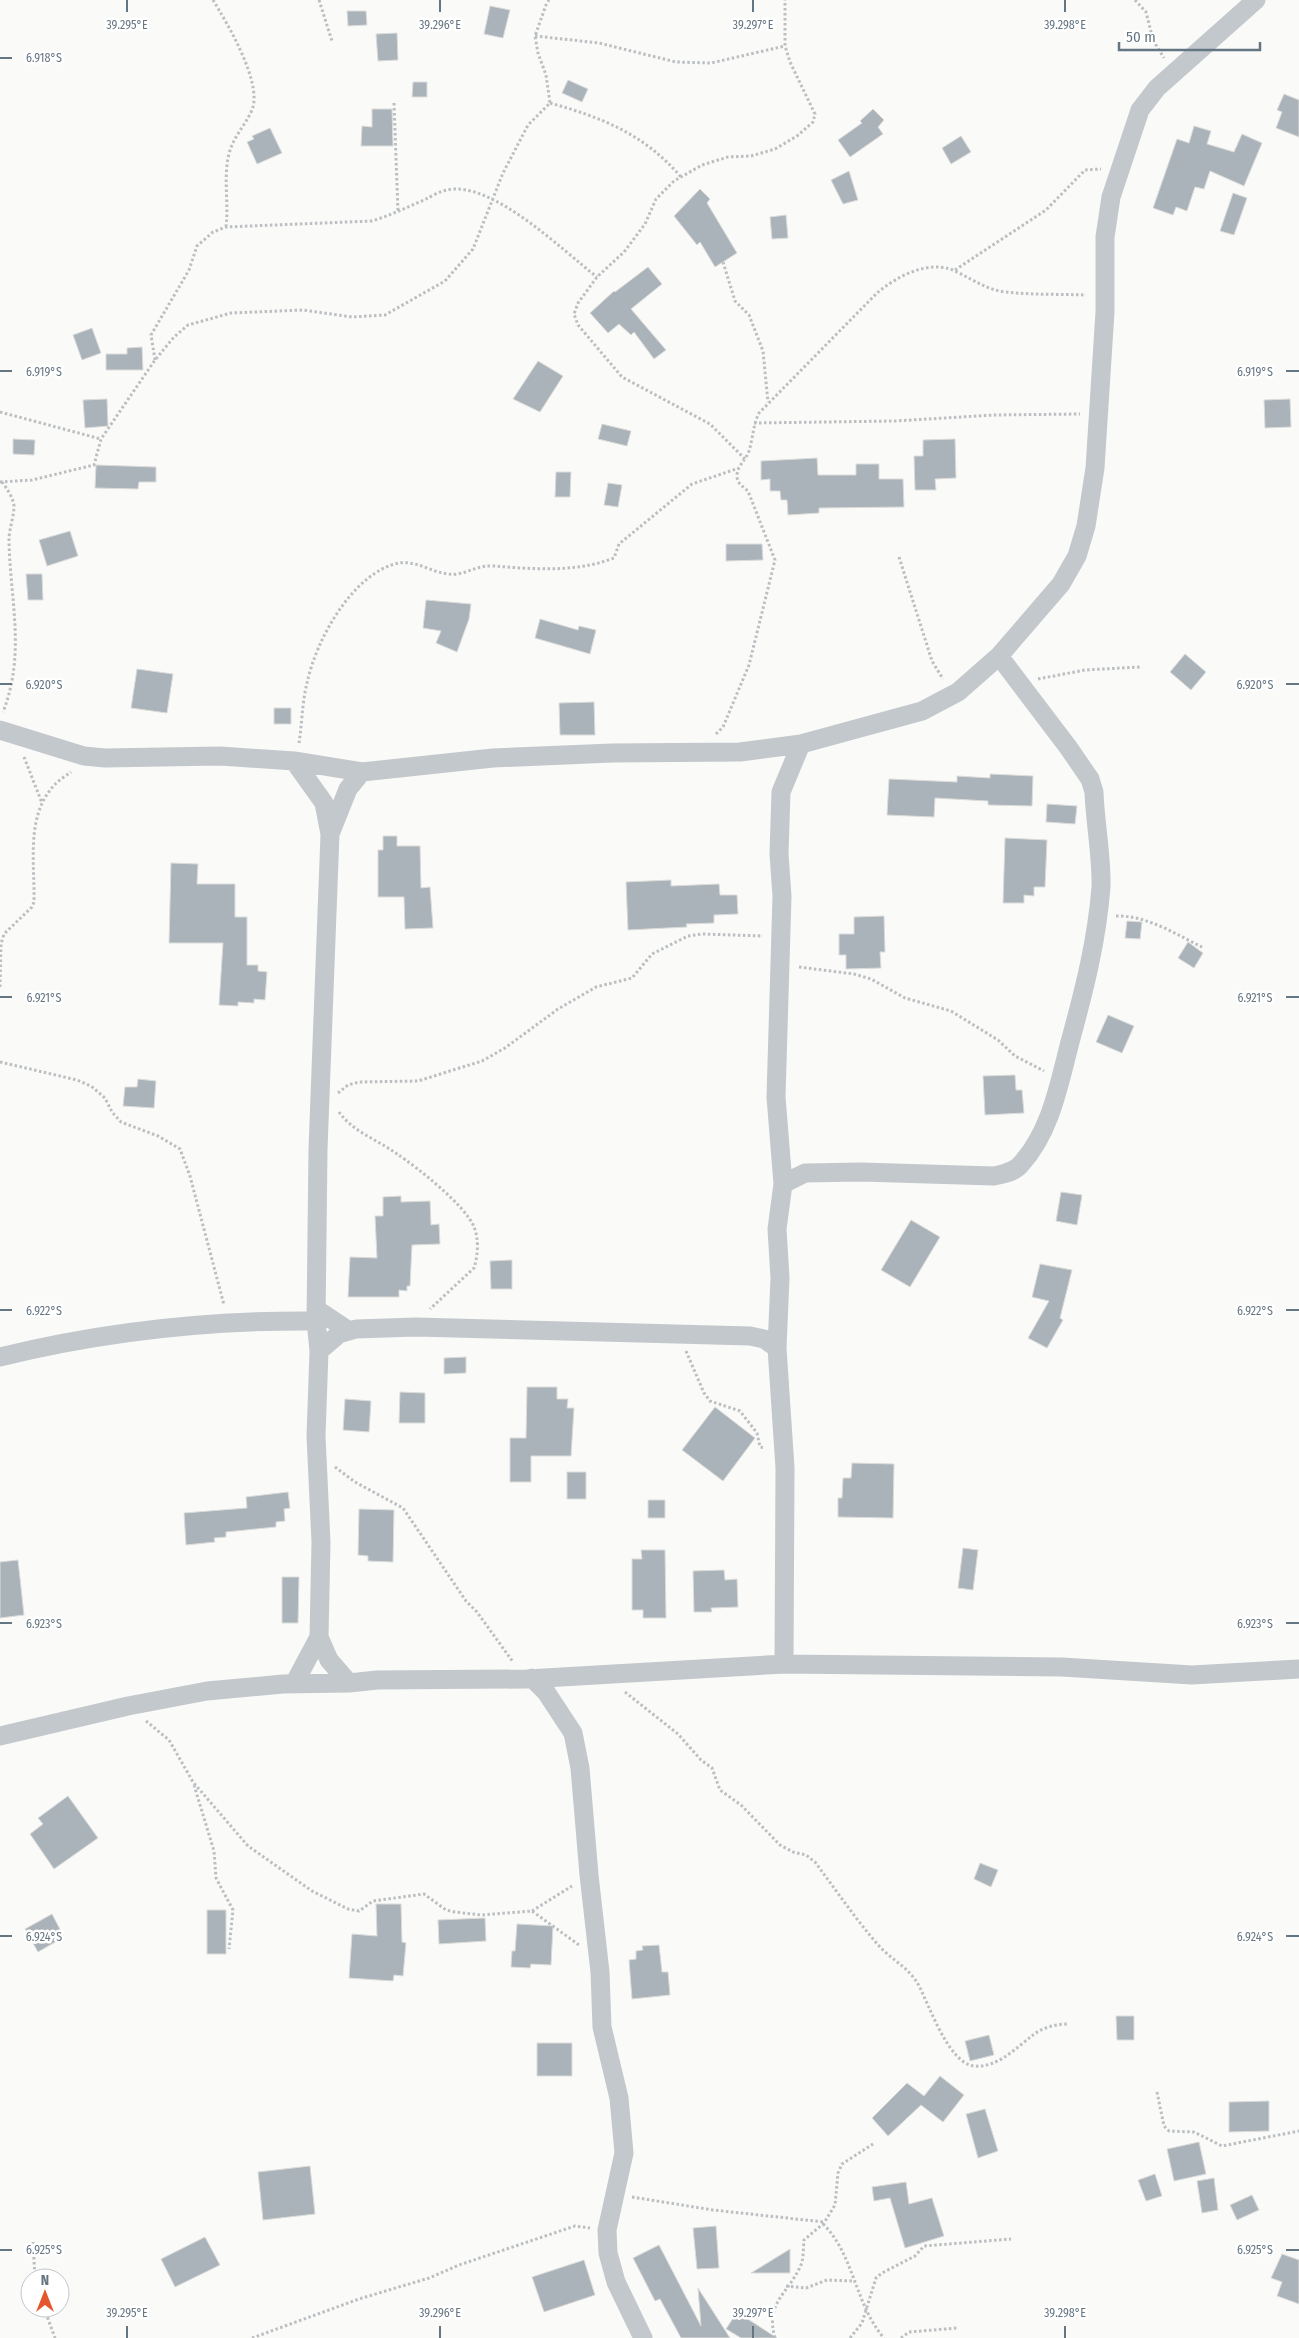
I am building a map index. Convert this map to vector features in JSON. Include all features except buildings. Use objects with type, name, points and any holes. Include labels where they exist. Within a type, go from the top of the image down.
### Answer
[{"type":"street","points":[[4,727],[84,756],[105,758],[220,756],[295,761],[362,772],[493,758],[612,753],[740,752],[801,744],[922,711],[958,692],[999,656],[1061,584],[1077,556],[1088,516],[1095,468],[1105,295],[1104,236],[1111,197],[1140,110],[1157,88],[1256,0]]},
{"type":"street","points":[[783,1184],[805,1173],[919,1173],[970,1177],[1006,1174],[1020,1166],[1042,1135],[1061,1077],[1087,977],[1098,917],[1101,884],[1094,792],[1090,779],[999,656]]},
{"type":"street","points":[[784,1664],[784,1456],[777,1348],[780,1278],[777,1229],[783,1184],[776,1096],[782,896],[779,854],[781,792],[801,744]]},
{"type":"street","points":[[295,761],[324,803],[330,834],[326,1094],[316,1315],[319,1351],[317,1453],[321,1542],[319,1637],[329,1660],[349,1683]]},
{"type":"street","points":[[330,834],[348,789],[362,772]]},
{"type":"street","points":[[0,1357],[90,1339],[316,1315],[349,1331]]},
{"type":"street","points":[[319,1351],[339,1334],[349,1331],[416,1327],[750,1336],[764,1339],[777,1348]]},
{"type":"street","points":[[294,1684],[319,1637]]},
{"type":"street","points":[[0,1736],[128,1706],[207,1691],[294,1684],[349,1683],[377,1680],[530,1679],[784,1664],[1062,1667],[1192,1675],[1299,1669]]},
{"type":"street","points":[[530,1679],[546,1692],[573,1733],[580,1768],[589,1875],[598,1947],[602,2027],[619,2098],[624,2153],[607,2230],[608,2253],[616,2282],[643,2338]]},
{"type":"path","points":[[213,0],[236,39],[247,65],[254,99],[252,109],[232,142],[228,156],[226,173],[229,205],[226,227]]},
{"type":"path","points":[[318,0],[332,41]]},
{"type":"path","points":[[549,0],[535,36],[538,53],[546,75],[550,103]]},
{"type":"path","points":[[745,460],[710,424],[622,377],[578,325],[574,314],[578,303],[597,277],[624,252],[645,224],[656,199],[681,177],[702,164],[728,157],[751,156],[775,149],[797,136],[813,122],[814,114],[790,62],[785,46],[785,0]]},
{"type":"path","points":[[1135,0],[1146,12],[1153,40],[1173,73]]},
{"type":"path","points":[[535,36],[599,43],[676,62],[711,63],[785,46]]},
{"type":"path","points":[[394,103],[398,212]]},
{"type":"path","points":[[550,103],[593,115],[630,134],[661,154],[681,177]]},
{"type":"path","points":[[42,803],[29,767],[4,727],[16,668],[17,627],[12,595],[9,541],[14,505],[1,482],[32,480],[94,465],[101,439],[155,360],[174,337],[188,325],[231,313],[303,310],[352,317],[385,315],[445,281],[473,249],[503,173],[528,125],[550,103]]},
{"type":"path","points":[[954,270],[1046,210],[1086,170],[1120,170]]},
{"type":"path","points":[[155,360],[151,334],[189,270],[197,246],[213,232],[226,227],[372,221],[398,212],[447,190],[464,190],[493,199],[552,239],[597,277]]},
{"type":"path","points":[[723,262],[735,301],[749,315],[763,351],[768,403]]},
{"type":"path","points":[[699,752],[723,727],[736,697],[748,665],[775,560],[748,491],[741,486],[737,477],[739,468],[749,450],[754,424],[759,413],[890,281],[907,272],[937,267],[954,270],[980,285],[1005,292],[1105,295]]},
{"type":"path","points":[[0,412],[101,439]]},
{"type":"path","points":[[754,424],[895,421],[994,415],[1098,414]]},
{"type":"path","points":[[295,761],[306,684],[328,630],[345,601],[362,581],[382,567],[410,562],[441,573],[458,574],[487,565],[569,569],[603,562],[614,558],[619,544],[692,484],[739,468]]},
{"type":"path","points":[[899,556],[932,661],[944,680],[958,692]]},
{"type":"path","points":[[1021,684],[1050,675],[1085,670],[1140,667]]},
{"type":"path","points":[[0,987],[1,944],[4,934],[32,908],[34,902],[33,849],[42,803],[51,789],[80,764],[84,756]]},
{"type":"path","points":[[1098,917],[1126,916],[1135,918],[1152,923],[1204,948]]},
{"type":"path","points":[[416,1327],[427,1312],[474,1268],[477,1239],[473,1225],[451,1199],[408,1162],[343,1118],[326,1094],[353,1084],[418,1082],[482,1061],[506,1048],[558,1010],[596,987],[632,978],[652,954],[688,936],[702,934],[781,936]]},
{"type":"path","points":[[780,965],[822,969],[872,979],[905,998],[951,1011],[998,1040],[1015,1056],[1031,1066],[1061,1077]]},
{"type":"path","points":[[0,1062],[77,1080],[91,1086],[105,1098],[112,1112],[121,1122],[158,1136],[180,1149],[190,1176],[229,1323]]},
{"type":"path","points":[[680,1335],[704,1393],[710,1401],[740,1412],[757,1433],[760,1447],[784,1456]]},
{"type":"path","points":[[317,1453],[355,1482],[404,1508],[466,1602],[530,1679]]},
{"type":"path","points":[[602,1675],[678,1734],[701,1760],[712,1768],[720,1790],[741,1805],[780,1845],[793,1852],[806,1855],[815,1862],[881,1948],[906,1968],[916,1981],[948,2043],[958,2058],[975,2066],[986,2064],[1008,2056],[1034,2034],[1057,2024],[1069,2024]]},
{"type":"path","points":[[128,1706],[169,1740],[193,1782],[248,1846],[312,1891],[348,1909],[359,1911],[373,1901],[424,1894],[446,1910],[455,1912],[481,1915],[532,1911],[589,1875]]},
{"type":"path","points":[[193,1782],[214,1851],[216,1878],[233,1910],[229,1949]]},
{"type":"path","points":[[532,1911],[577,1945],[598,1947]]},
{"type":"path","points":[[1157,2092],[1164,2126],[1169,2130],[1194,2132],[1222,2146],[1299,2131]]},
{"type":"path","points":[[775,2338],[772,2318],[776,2303],[801,2266],[804,2240],[823,2223],[835,2205],[838,2174],[842,2164],[873,2144]]},
{"type":"path","points":[[617,2191],[637,2199],[823,2223],[836,2240],[865,2310],[884,2338]]},
{"type":"path","points":[[252,2338],[359,2299],[429,2278],[458,2264],[575,2226],[607,2230]]},
{"type":"path","points":[[850,2338],[862,2323],[876,2278],[915,2256],[924,2246],[1011,2240]]},
{"type":"path","points":[[33,2242],[34,2268]]},
{"type":"path","points":[[786,2286],[806,2288],[827,2280],[853,2280]]},
{"type":"path","points":[[48,2318],[55,2338]]},
{"type":"path","points":[[902,2338],[909,2332],[957,2328]]}]
